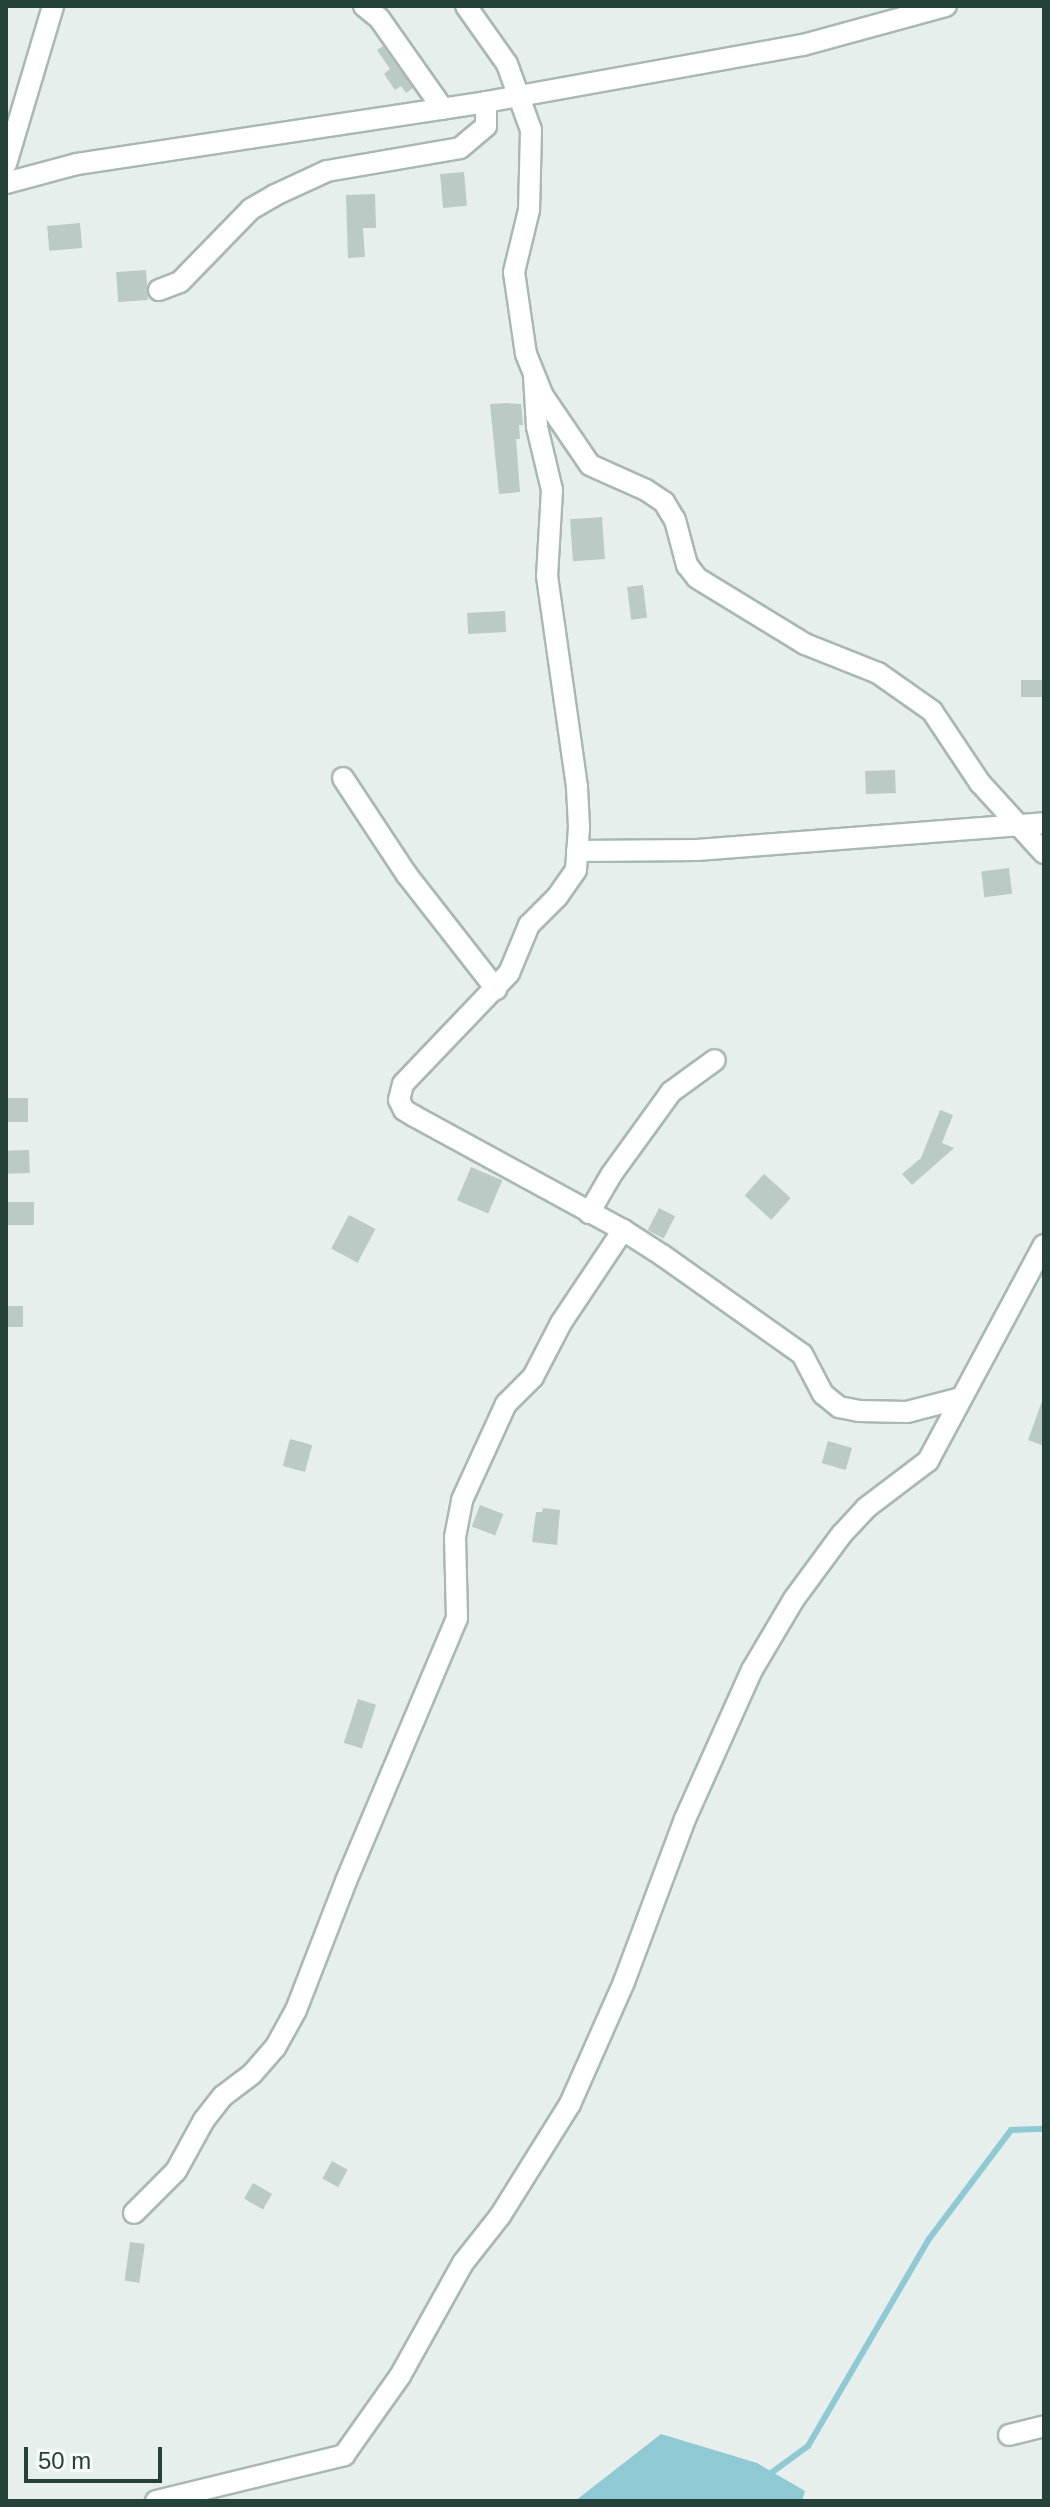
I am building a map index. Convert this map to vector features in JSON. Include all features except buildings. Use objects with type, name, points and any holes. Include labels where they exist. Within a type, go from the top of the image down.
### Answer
[{"type":"street","points":[[6,164],[53,6]]},
{"type":"street","points":[[364,6],[379,18],[443,109]]},
{"type":"street","points":[[466,6],[507,64],[516,96],[531,130],[529,210],[514,272],[519,319],[534,376],[543,396],[590,465],[646,490],[664,502],[675,520],[687,565],[697,578],[805,644],[878,673],[932,711],[980,783],[1044,853]]},
{"type":"street","points":[[6,183],[77,164],[486,102],[803,45],[946,6]]},
{"type":"street","points":[[159,290],[180,282],[251,209],[275,195],[327,171],[460,148],[486,126],[486,102]]},
{"type":"street","points":[[534,376],[537,427],[552,490],[547,576],[577,788],[576,870],[557,897],[529,925],[509,973],[403,1084],[399,1100],[404,1110],[414,1116],[623,1230],[802,1354],[823,1394],[839,1407],[859,1411],[907,1412],[961,1398]]},
{"type":"street","points":[[343,778],[407,875],[496,989]]},
{"type":"street","points":[[577,851],[697,850],[1044,823]]},
{"type":"street","points":[[589,1213],[611,1175],[671,1092],[715,1060]]},
{"type":"street","points":[[134,2213],[176,2171],[204,2120],[223,2096],[252,2074],[275,2048],[296,2010],[457,1618],[455,1537],[462,1500],[506,1404],[533,1377],[568,1312],[623,1230]]},
{"type":"street","points":[[156,2501],[344,2455],[400,2376],[463,2263],[500,2216],[570,2104],[624,1982],[685,1819],[752,1670],[794,1599],[842,1534],[866,1508],[928,1461],[1044,1245]]},
{"type":"street","points":[[1009,2435],[1044,2426]]},
{"type":"water","points":[[661,2434],[757,2463],[805,2491],[802,2501],[575,2501]]},
{"type":"waterway","points":[[767,2476],[808,2446],[929,2239],[1011,2130],[1044,2129]]}]
